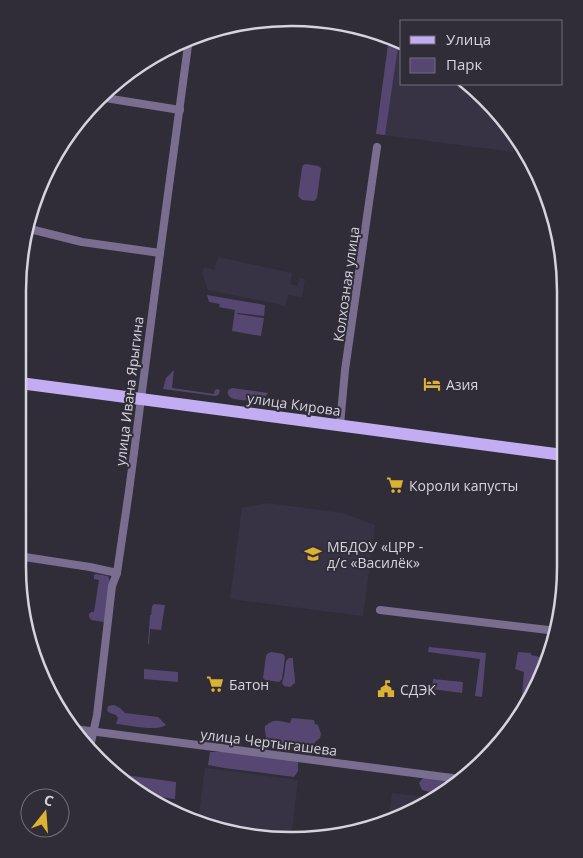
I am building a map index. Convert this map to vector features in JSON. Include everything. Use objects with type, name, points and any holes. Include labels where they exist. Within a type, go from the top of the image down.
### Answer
[{"type":"main road","name":"улица Кирова","points":[[26,384],[557,454]]},
{"type":"street","name":"улица Ивана Ярыгина","points":[[91,740],[97,716],[112,586],[117,573],[188,47]]},
{"type":"street","points":[[110,99],[180,110]]},
{"type":"street","name":"Колхозная улица","points":[[340,425],[377,147]]},
{"type":"street","points":[[33,230],[82,242],[160,253]]},
{"type":"street","points":[[26,557],[117,573]]},
{"type":"street","points":[[380,610],[549,629]]},
{"type":"street","name":"улица Чертыгашева","points":[[84,731],[452,778]]},
{"type":"shaded area","points":[[388,44],[400,50],[400,85],[458,85],[479,104],[502,130],[514,146],[513,152],[376,134]]},
{"type":"shaded area","points":[[218,257],[292,273],[290,284],[297,286],[300,278],[305,279],[302,297],[288,295],[285,307],[208,290],[202,273],[204,267],[214,270]]},
{"type":"shaded area","points":[[267,503],[342,513],[375,525],[363,616],[230,599],[242,508]]},
{"type":"shaded area","points":[[205,768],[298,780],[292,832],[240,827],[199,815]]},
{"type":"shaded area","points":[[392,793],[423,797],[409,804],[390,813]]},
{"type":"green space","points":[[388,44],[398,48],[385,135],[376,134]]},
{"type":"green space","points":[[306,164],[321,168],[317,198],[314,201],[302,200],[298,196],[302,168]]},
{"type":"green space","points":[[207,295],[265,305],[264,316],[237,313],[264,318],[261,336],[232,331],[235,310],[219,307],[220,304],[209,302]]},
{"type":"green space","points":[[174,370],[172,388],[214,394],[217,389],[220,390],[219,394],[216,396],[163,389],[166,378]]},
{"type":"green space","points":[[232,388],[268,393],[264,399],[238,400],[233,399],[228,394],[228,390]]},
{"type":"green space","points":[[96,574],[108,576],[110,581],[104,622],[91,620],[89,617],[91,612],[94,612],[99,580],[94,579]]},
{"type":"green space","points":[[154,604],[165,605],[161,630],[150,629],[148,644],[150,615]]},
{"type":"green space","points":[[429,647],[486,653],[482,697],[475,696],[480,659],[428,652]]},
{"type":"green space","points":[[544,649],[537,668],[522,697],[524,672],[515,669],[518,652],[531,653],[531,655],[540,657]]},
{"type":"green space","points":[[271,652],[283,654],[285,657],[282,679],[279,682],[263,678],[266,656]]},
{"type":"green space","points":[[289,658],[293,658],[295,680],[295,683],[290,687],[284,686],[282,683],[286,661]]},
{"type":"green space","points":[[144,669],[178,672],[178,682],[144,679]]},
{"type":"green space","points":[[433,679],[463,682],[462,693],[432,689]]},
{"type":"green space","points":[[114,705],[125,713],[158,717],[166,725],[149,728],[116,724],[118,718],[116,715],[107,711],[108,706]]},
{"type":"green space","points":[[292,718],[314,720],[315,724],[318,725],[321,734],[320,738],[312,747],[298,747],[294,749],[266,742],[265,726],[268,723],[280,721],[290,723]]},
{"type":"green space","points":[[210,752],[227,752],[298,762],[298,771],[294,777],[208,765]]},
{"type":"green space","points":[[128,775],[176,782],[175,799],[161,797]]},
{"type":"green space","points":[[428,775],[452,778],[430,792],[422,790],[419,783]]},
{"type":"place","name":"Азия","points":[[432,384]]},
{"type":"place","name":"Короли капусты","points":[[395,485]]},
{"type":"place","name":"МБДОУ «ЦРР - д/с «Василёк»","points":[[313,554]]},
{"type":"place","name":"Батон","points":[[215,684]]},
{"type":"place","name":"СДЭК","points":[[386,689]]}]
